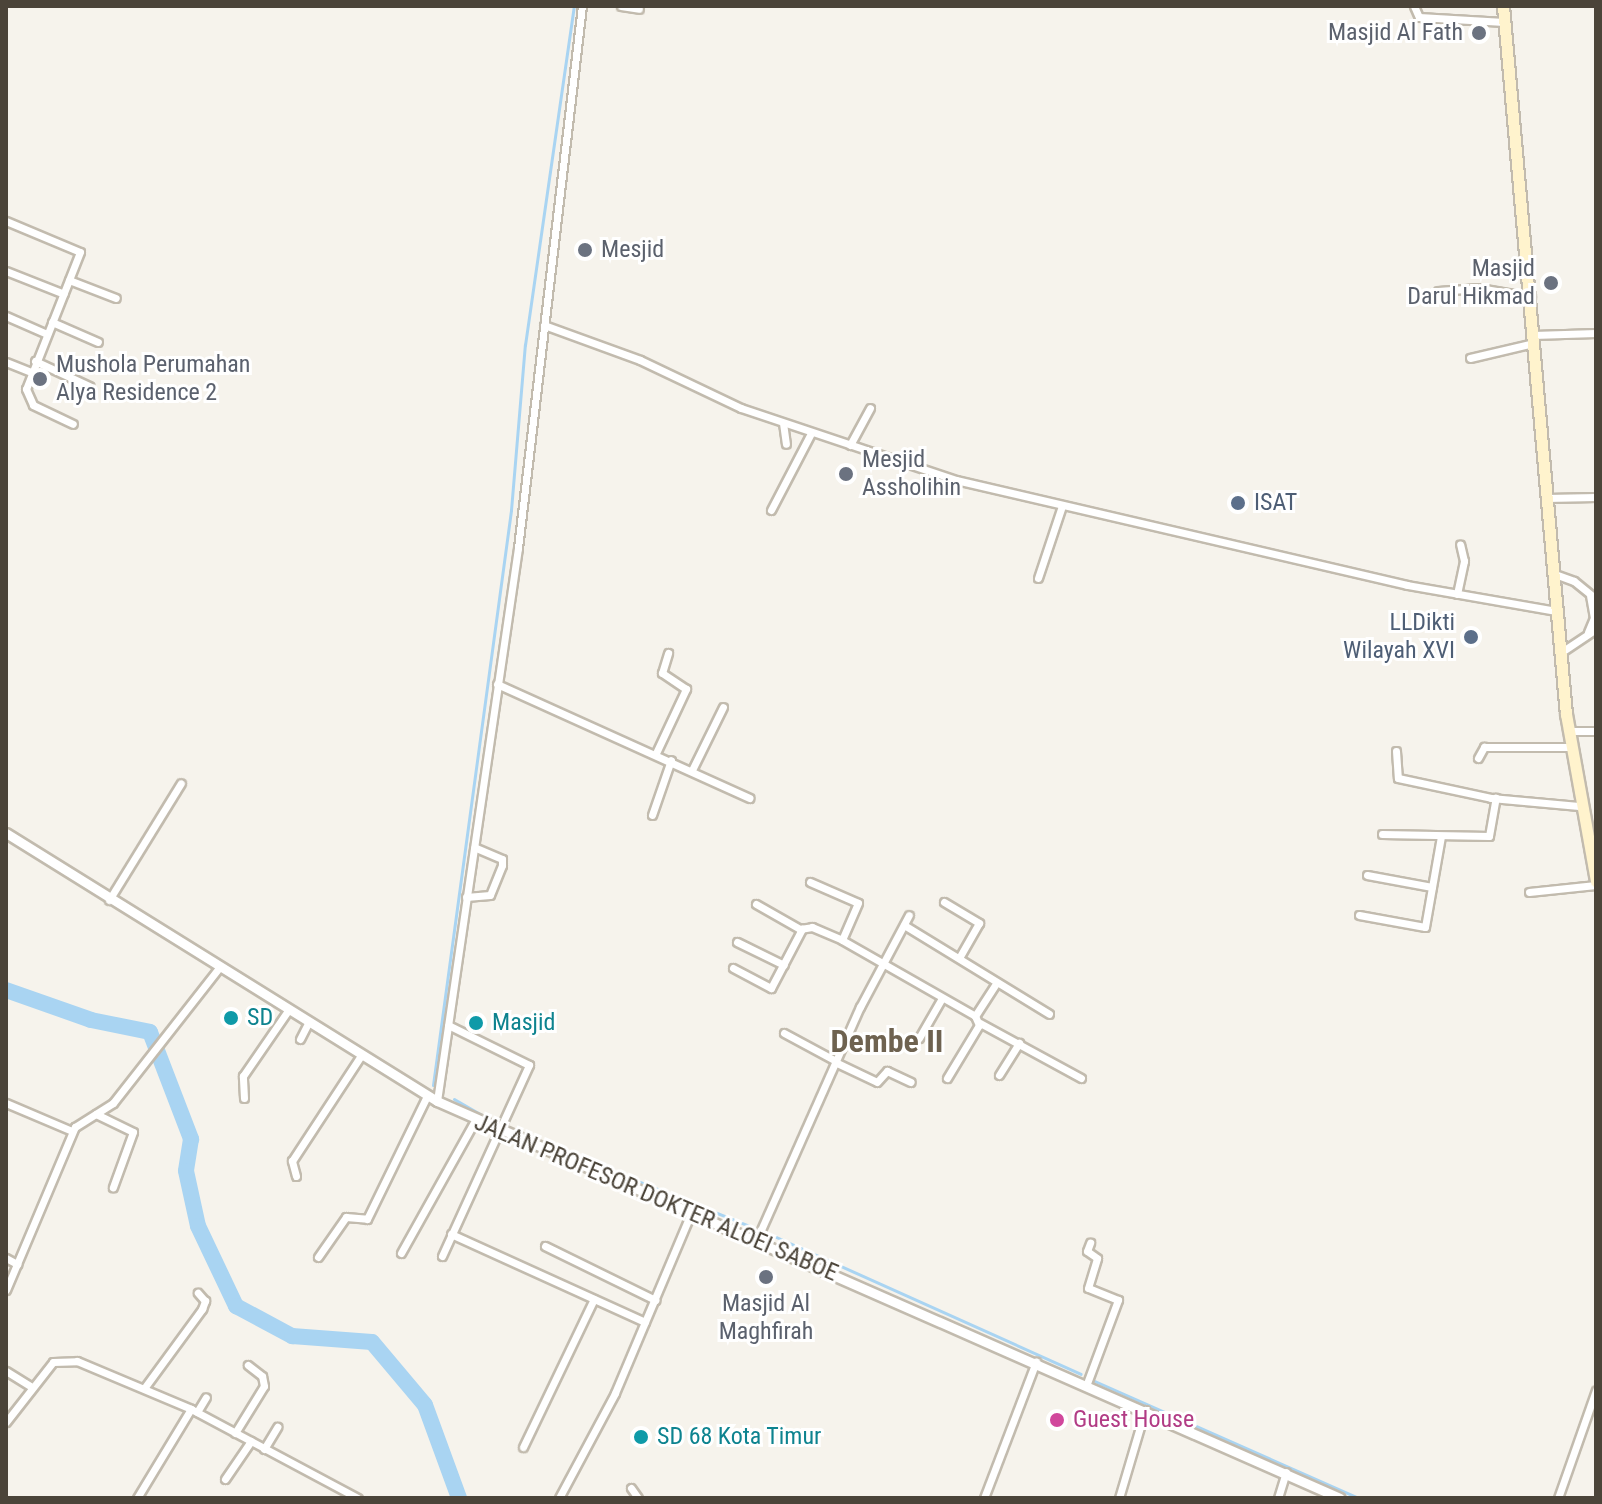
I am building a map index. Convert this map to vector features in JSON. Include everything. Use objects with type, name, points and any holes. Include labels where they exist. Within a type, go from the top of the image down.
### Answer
[{"type":"main road","points":[[1503,6],[1566,714],[1579,806],[1590,841],[1596,883]]},
{"type":"street","points":[[318,1257],[346,1217],[367,1219],[432,1099],[448,1025],[497,684],[582,6]]},
{"type":"street","points":[[621,6],[639,9]]},
{"type":"street","points":[[1414,6],[1419,17],[1504,22]]},
{"type":"street","points":[[6,221],[80,252],[26,389],[33,405],[73,424]]},
{"type":"street","points":[[6,271],[64,294]]},
{"type":"street","points":[[69,280],[116,298]]},
{"type":"street","points":[[1438,291],[1479,288],[1531,297]]},
{"type":"street","points":[[6,316],[47,334]]},
{"type":"street","points":[[52,322],[98,342]]},
{"type":"street","points":[[544,325],[783,423],[956,480],[1457,594],[1556,611]]},
{"type":"street","points":[[1470,358],[1533,339],[1596,333]]},
{"type":"street","points":[[35,361],[89,386]]},
{"type":"street","points":[[6,362],[31,372]]},
{"type":"street","points":[[850,445],[870,408]]},
{"type":"street","points":[[783,423],[786,444]]},
{"type":"street","points":[[771,510],[811,433]]},
{"type":"street","points":[[1546,498],[1596,497]]},
{"type":"street","points":[[1038,578],[1062,506]]},
{"type":"street","points":[[1457,594],[1463,575],[1460,544]]},
{"type":"street","points":[[1552,573],[1574,581],[1593,598],[1594,618],[1586,635]]},
{"type":"street","points":[[1560,653],[1596,629]]},
{"type":"street","points":[[656,753],[686,689],[662,673],[668,653]]},
{"type":"street","points":[[497,684],[656,753],[750,798]]},
{"type":"street","points":[[692,770],[723,707]]},
{"type":"street","points":[[1568,731],[1596,731]]},
{"type":"street","points":[[1478,758],[1484,747],[1570,747]]},
{"type":"street","points":[[1396,751],[1398,778],[1496,798],[1579,806]]},
{"type":"street","points":[[652,815],[671,760]]},
{"type":"street","points":[[109,900],[181,783]]},
{"type":"street","points":[[1382,834],[1489,836],[1496,798]]},
{"type":"street","name":"JALAN PROFESOR DOKTER ALOEI SABOE","points":[[6,833],[307,1025],[432,1099],[561,1159],[757,1239],[1340,1498]]},
{"type":"street","points":[[1359,915],[1423,927],[1441,836]]},
{"type":"street","points":[[466,897],[490,895],[502,865],[502,859],[474,847]]},
{"type":"street","points":[[1367,875],[1432,887]]},
{"type":"street","points":[[810,882],[858,903],[842,940]]},
{"type":"street","points":[[1529,892],[1596,883]]},
{"type":"street","points":[[944,902],[979,923],[959,958]]},
{"type":"street","points":[[756,904],[802,929]]},
{"type":"street","points":[[757,1239],[836,1062],[909,915]]},
{"type":"street","points":[[904,925],[1049,1014]]},
{"type":"street","points":[[733,968],[771,988],[802,929],[809,926],[884,963],[1081,1078]]},
{"type":"street","points":[[737,942],[784,965]]},
{"type":"street","points":[[6,1290],[72,1131],[113,1103],[155,1045],[171,1030],[219,968]]},
{"type":"street","points":[[947,1078],[997,982]]},
{"type":"street","points":[[919,1038],[942,998]]},
{"type":"street","points":[[244,1098],[243,1076],[287,1012]]},
{"type":"street","points":[[300,1039],[307,1025]]},
{"type":"street","points":[[442,1256],[502,1131],[529,1065],[448,1025]]},
{"type":"street","points":[[784,1033],[877,1082],[887,1071],[911,1082]]},
{"type":"street","points":[[999,1075],[1019,1043]]},
{"type":"street","points":[[296,1176],[292,1161],[360,1057]]},
{"type":"street","points":[[6,1103],[72,1131]]},
{"type":"street","points":[[96,1114],[133,1132],[113,1187]]},
{"type":"street","points":[[401,1253],[476,1119]]},
{"type":"street","points":[[559,1498],[615,1393],[692,1211]]},
{"type":"street","points":[[451,1234],[645,1322]]},
{"type":"street","points":[[1086,1386],[1118,1300],[1088,1288],[1097,1258],[1087,1251],[1090,1243]]},
{"type":"street","points":[[545,1246],[655,1300]]},
{"type":"street","points":[[6,1258],[17,1264]]},
{"type":"street","points":[[145,1387],[202,1309],[205,1301],[198,1293]]},
{"type":"street","points":[[523,1447],[594,1299]]},
{"type":"street","points":[[6,1422],[30,1386],[63,1358],[145,1387],[194,1410],[353,1497]]},
{"type":"street","points":[[984,1498],[1036,1362]]},
{"type":"street","points":[[235,1433],[264,1386],[262,1376],[248,1365]]},
{"type":"street","points":[[6,1371],[30,1386]]},
{"type":"street","points":[[1558,1498],[1596,1390]]},
{"type":"street","points":[[137,1498],[194,1410],[206,1397]]},
{"type":"street","points":[[1119,1498],[1145,1410]]},
{"type":"street","points":[[264,1449],[277,1427]]},
{"type":"street","points":[[225,1479],[251,1441]]},
{"type":"street","points":[[1278,1498],[1286,1472]]},
{"type":"street","points":[[631,1488],[638,1498]]},
{"type":"waterway","points":[[433,1085],[511,510],[525,345],[574,6]]},
{"type":"waterway","points":[[6,990],[91,1020],[150,1032],[191,1139],[186,1171],[198,1226],[236,1306],[292,1336],[372,1342],[425,1405],[459,1498]]},
{"type":"waterway","points":[[454,1099],[485,1117]]},
{"type":"waterway","points":[[553,1147],[750,1226]]},
{"type":"waterway","points":[[765,1232],[1081,1374]]},
{"type":"waterway","points":[[1090,1379],[1359,1498]]},
{"type":"place","name":"Masjid Al Fath","points":[[1479,33]]},
{"type":"place","name":"Mesjid","points":[[585,250]]},
{"type":"place","name":"Masjid Darul Hikmad","points":[[1551,283]]},
{"type":"place","name":"Mushola Perumahan Alya Residence 2","points":[[40,379]]},
{"type":"place","name":"Mesjid Assholihin","points":[[846,474]]},
{"type":"place","name":"ISAT","points":[[1238,503]]},
{"type":"place","name":"LLDikti Wilayah XVI","points":[[1471,637]]},
{"type":"place","name":"SD","points":[[231,1018]]},
{"type":"place","name":"Masjid","points":[[476,1023]]},
{"type":"place","name":"Masjid Al Maghfirah","points":[[766,1277]]},
{"type":"place","name":"Guest House","points":[[1057,1420]]},
{"type":"place","name":"SD 68 Kota Timur","points":[[641,1437]]},
{"type":"district","name":"Dembe II","points":[[887,1041]]}]
